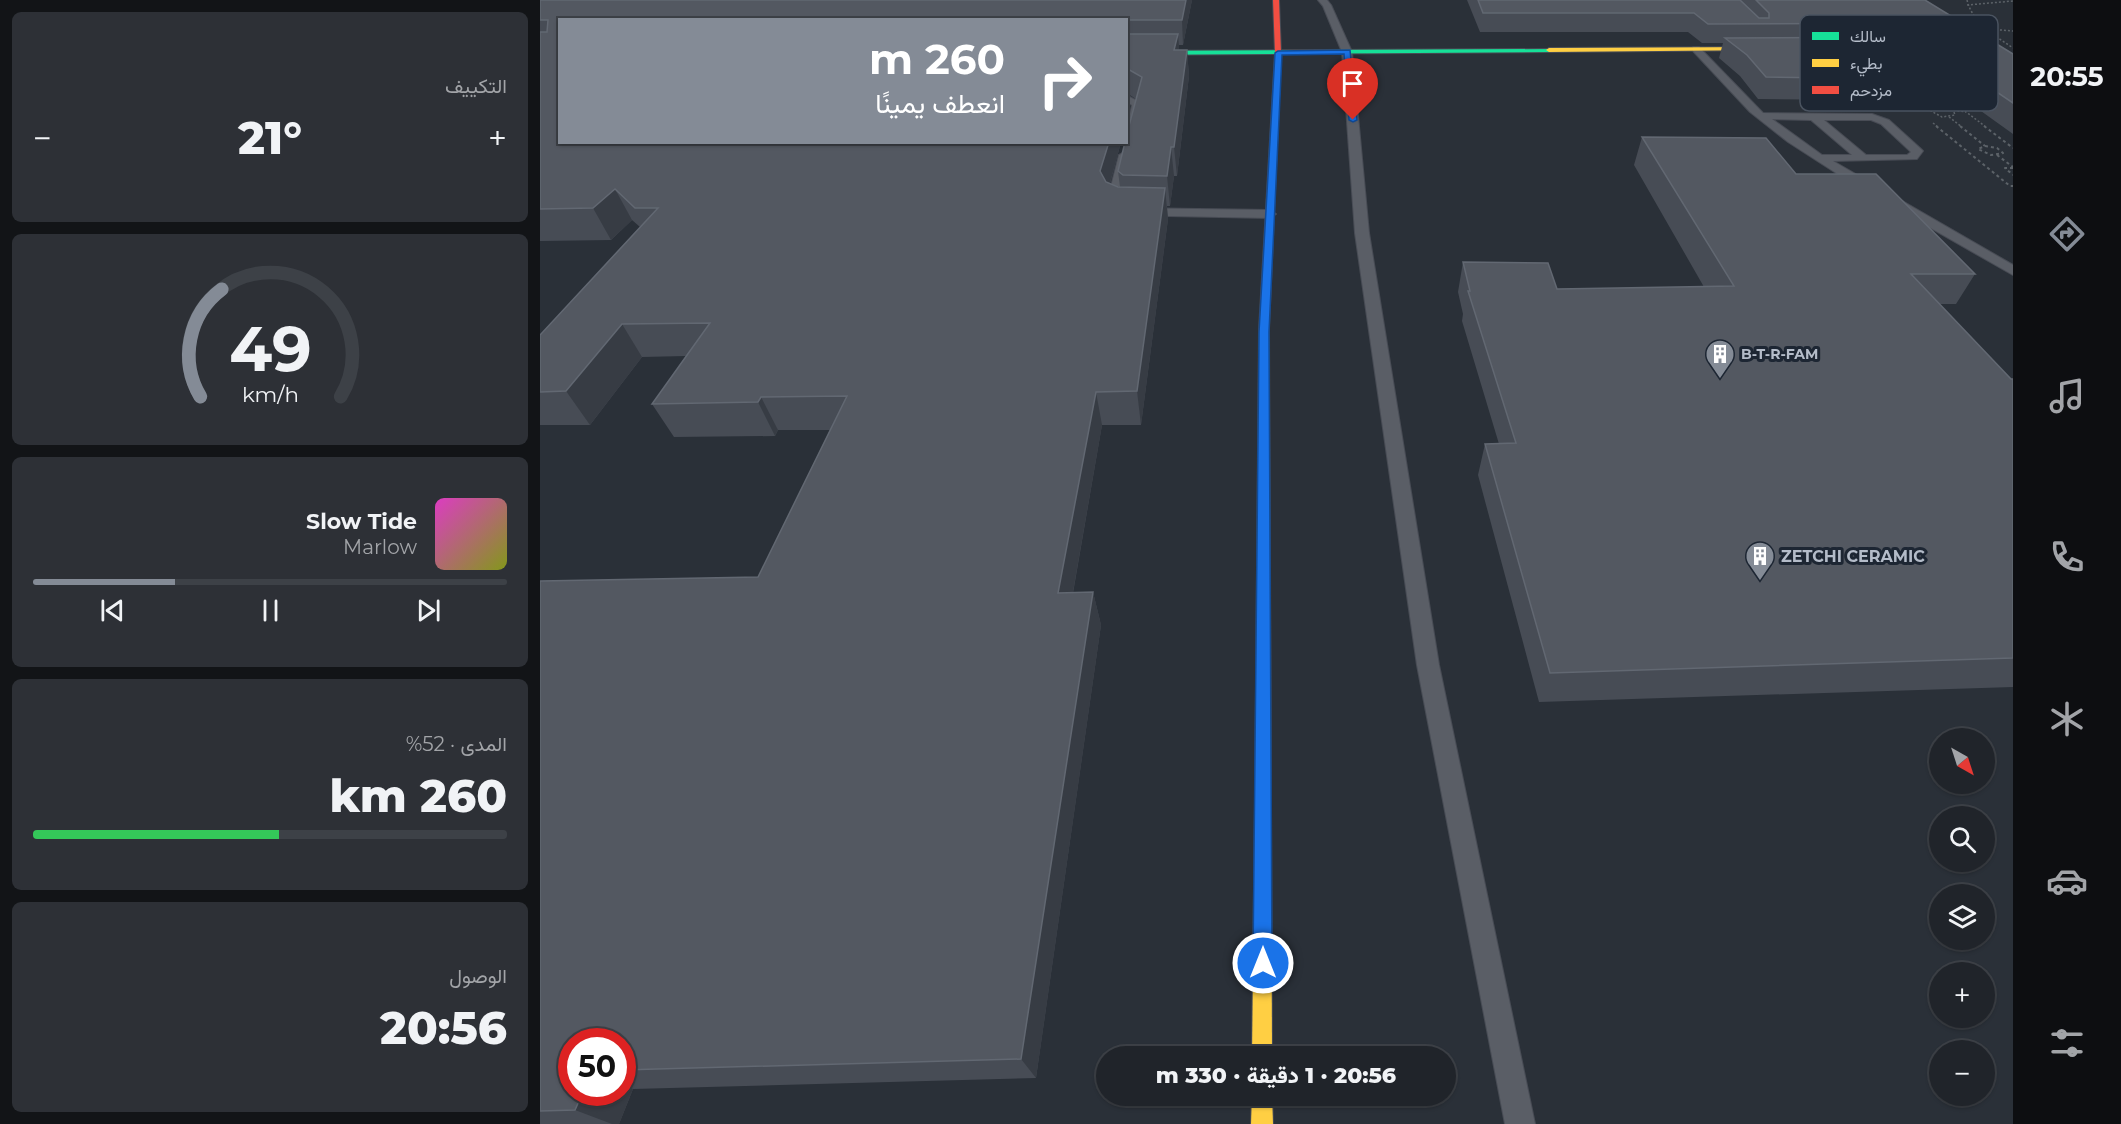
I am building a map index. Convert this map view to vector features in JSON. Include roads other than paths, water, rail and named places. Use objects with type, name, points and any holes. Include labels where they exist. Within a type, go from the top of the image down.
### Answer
[{"type":"main road","points":[[1262,1046],[1264,332],[1278,53],[1276,0]]},
{"type":"main road","points":[[1128,52],[1777,49]]},
{"type":"main road","points":[[1262,1106],[1262,1124]]},
{"type":"lane","points":[[1322,0],[1328,4],[1347,52],[1362,233],[1428,665],[1520,1124]]},
{"type":"lane","points":[[1696,49],[1761,116],[1821,158],[2013,271]]},
{"type":"lane","points":[[1128,99],[1138,104],[1128,142]]},
{"type":"lane","points":[[1761,116],[1864,116],[1879,119],[1889,125],[1917,151],[1913,157],[1907,158],[1821,158]]},
{"type":"lane","points":[[1814,117],[1863,158]]},
{"type":"lane","points":[[1128,144],[1113,202],[1116,208],[1123,212],[1270,214]]},
{"type":"place","name":"B-T-R-FAM","points":[[1720,380]]},
{"type":"place","name":"ZETCHI CERAMIC","points":[[1760,582]]}]
